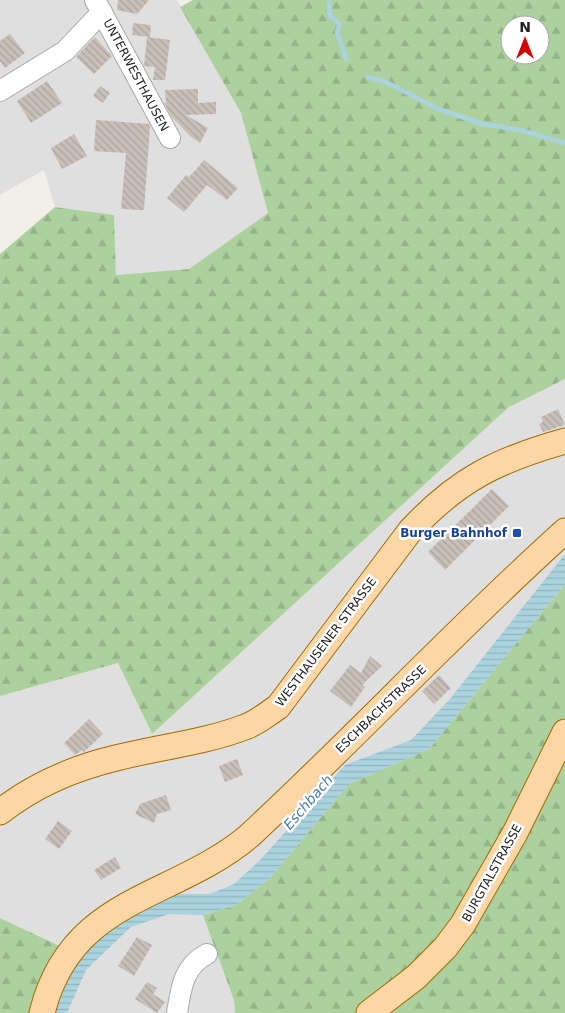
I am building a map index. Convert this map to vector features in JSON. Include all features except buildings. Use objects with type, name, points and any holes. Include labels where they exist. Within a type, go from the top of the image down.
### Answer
[{"type":"main road","name":"WESTHAUSENER STRASSE","points":[[0,812],[19,796],[57,777],[117,757],[188,744],[247,726],[278,707],[410,532],[434,507],[486,468],[532,450],[565,441]]},
{"type":"main road","name":"ESCHBACHSTRASSE","points":[[42,1013],[48,992],[60,969],[89,931],[122,906],[214,860],[249,836],[436,656],[503,587],[565,531]]},
{"type":"main road","name":"BURGTALSTRASSE","points":[[369,1013],[416,977],[440,954],[463,924],[515,833],[565,732]]},
{"type":"street","name":"UNTERWESTHAUSEN","points":[[0,92],[65,50],[99,6],[170,138]]},
{"type":"street","points":[[177,1013],[182,986],[188,970],[199,958],[207,954]]},
{"type":"shaded area","points":[[0,0],[177,0],[241,113],[268,213],[189,269],[116,275],[114,215],[55,207],[44,170],[0,195]]},
{"type":"shaded area","points":[[565,379],[565,584],[429,749],[349,784],[234,1000],[235,1013],[33,1013],[66,949],[0,918],[0,696],[118,663],[151,733],[509,407]]},
{"type":"green space","points":[[193,0],[565,0],[565,379],[509,407],[152,734],[118,663],[0,696],[0,254],[55,207],[114,215],[116,275],[189,269],[268,213],[241,113],[180,7]]},
{"type":"green space","points":[[565,584],[565,1013],[235,1013],[234,1000],[203,915],[236,905],[269,879],[349,784],[429,749]]},
{"type":"green space","points":[[0,918],[66,949],[33,1013],[0,1013]]},
{"type":"water","points":[[565,554],[565,584],[429,749],[349,784],[269,879],[236,905],[203,915],[169,914],[131,927],[86,970],[67,1013],[53,1013],[74,966],[105,930],[175,894],[210,894],[234,884],[261,859],[345,765],[411,740],[450,699]]},
{"type":"waterway","points":[[329,0],[330,16],[340,24],[337,32],[346,59]]},
{"type":"waterway","points":[[368,77],[386,82],[438,109],[483,124],[520,130],[565,143]]},
{"type":"place","name":"Burger Bahnhof","points":[[517,533]]},
{"type":"water label","name":"Eschbach","points":[[308,802]]}]
